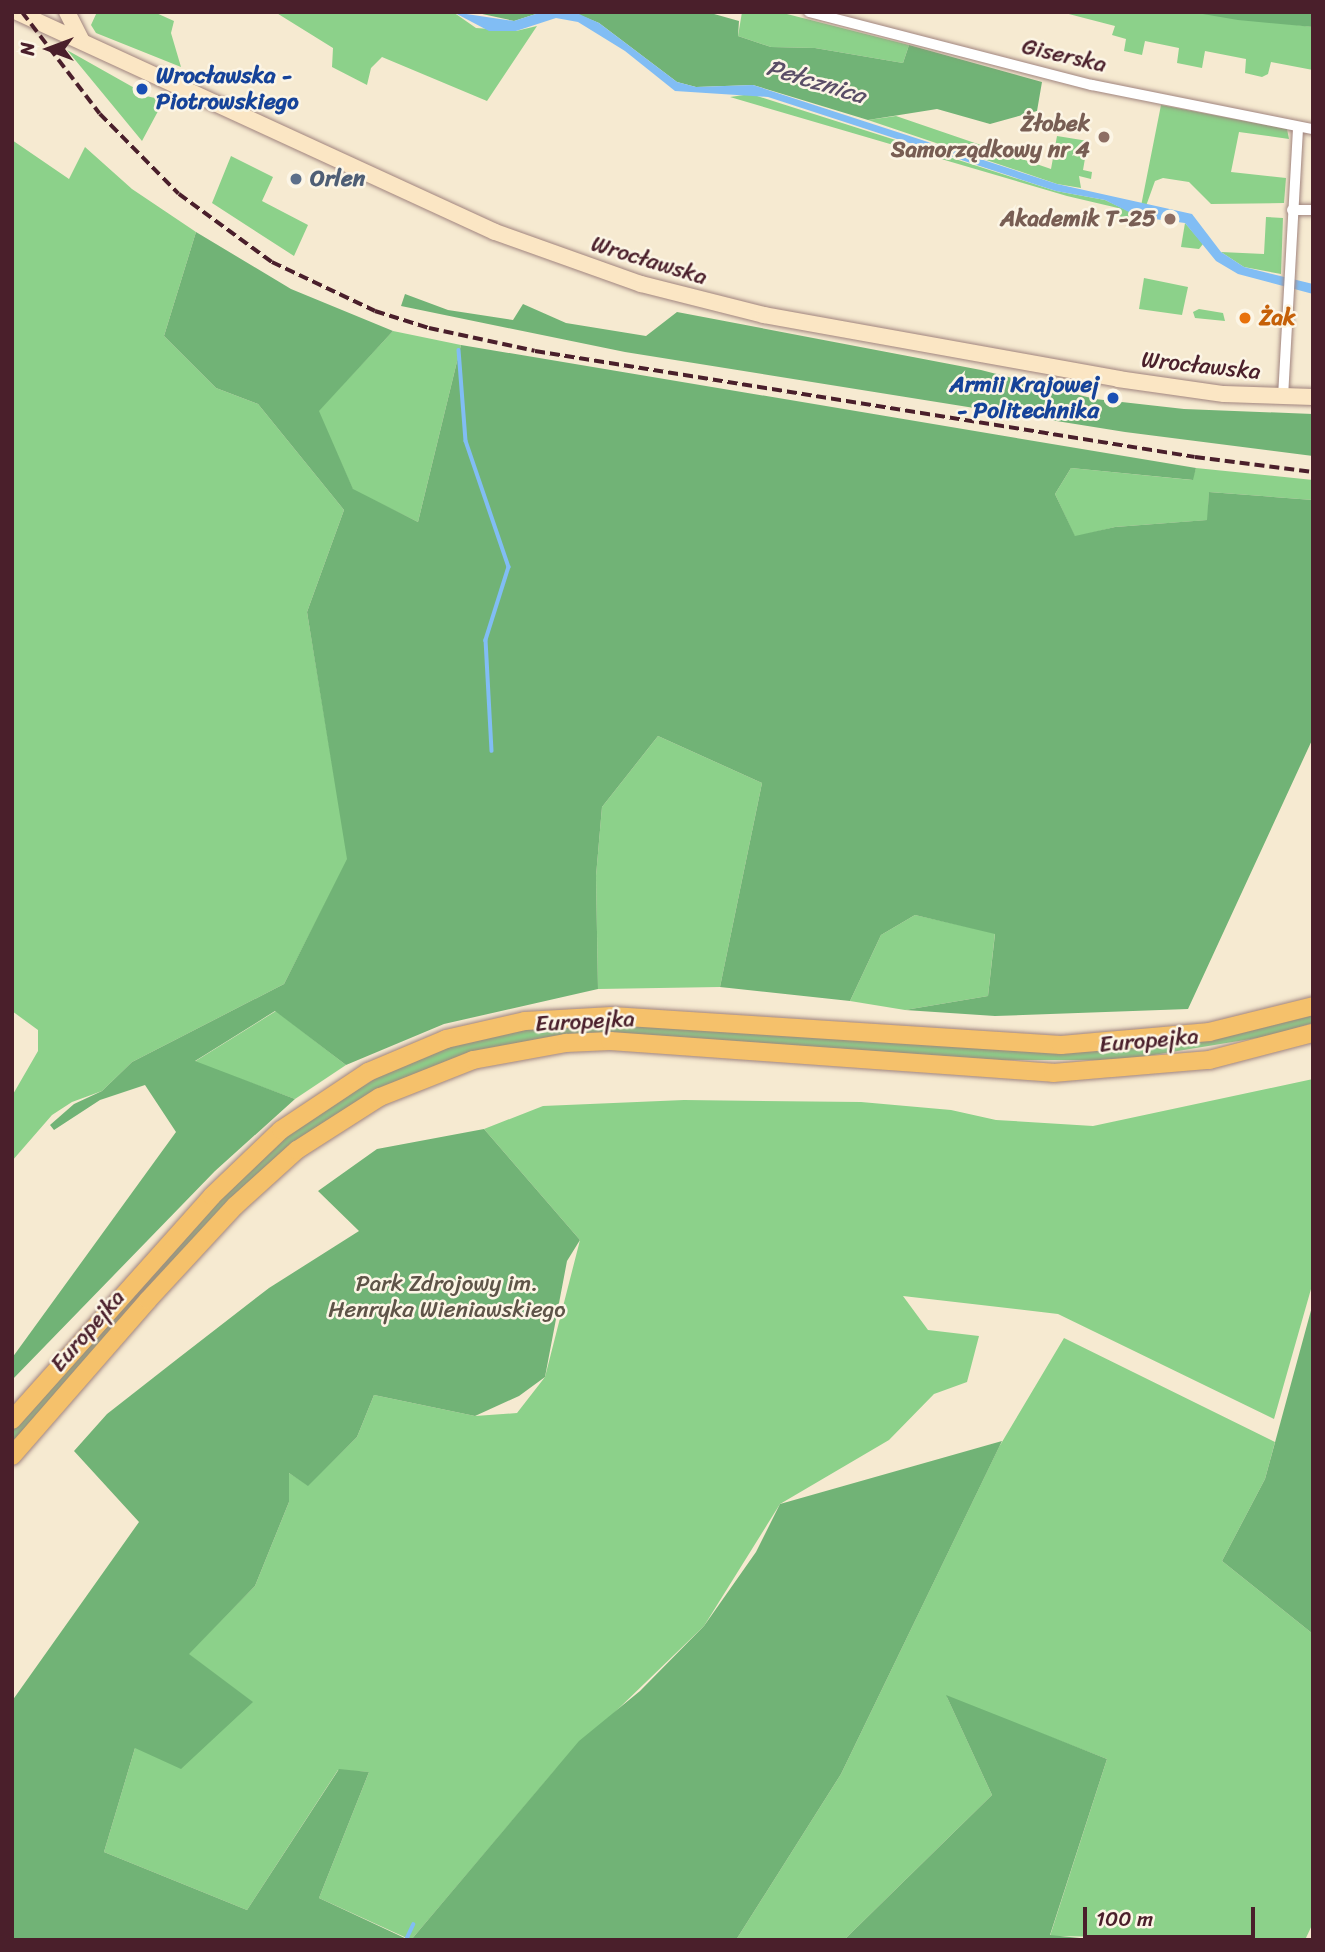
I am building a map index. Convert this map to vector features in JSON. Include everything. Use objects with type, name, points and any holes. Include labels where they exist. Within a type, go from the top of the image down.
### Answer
[{"type":"main road","name":"Wrocławska","points":[[17,12],[53,20],[82,41],[495,232],[653,288],[788,320],[1090,374],[1211,392],[1313,397]]},
{"type":"main road","points":[[67,12],[82,41]]},
{"type":"main road","name":"Europejka","points":[[12,1419],[212,1196],[281,1130],[368,1072],[446,1039],[550,1018],[612,1016],[1061,1045],[1209,1032],[1313,1006]]},
{"type":"main road","name":"Europejka","points":[[12,1456],[157,1290],[235,1206],[297,1150],[380,1097],[473,1060],[566,1044],[610,1041],[1053,1073],[1209,1060],[1313,1033]]},
{"type":"street","name":"Giserska","points":[[809,12],[1092,85],[1313,129]]},
{"type":"street","points":[[1283,397],[1297,127]]},
{"type":"street","points":[[1292,210],[1313,211]]},
{"type":"green space","points":[[97,12],[154,12],[174,21],[171,33],[181,67],[96,33],[91,25]]},
{"type":"green space","points":[[275,12],[453,12],[476,28],[516,31],[537,26],[487,101],[382,57],[371,68],[367,85],[332,67],[333,48]]},
{"type":"green space","points":[[473,12],[542,12],[514,21]]},
{"type":"green space","points":[[572,12],[707,12],[739,21],[738,36],[771,47],[815,48],[903,63],[909,45],[1042,82],[1037,111],[990,124],[937,109],[868,120],[753,85],[696,87],[677,82],[599,23]]},
{"type":"green space","points":[[742,12],[779,12],[909,45],[903,63],[815,48],[771,47],[738,36]]},
{"type":"green space","points":[[1061,12],[1191,12],[1313,27],[1313,70],[1271,62],[1268,74],[1262,77],[1245,73],[1246,59],[1205,51],[1202,68],[1177,63],[1179,48],[1145,41],[1142,55],[1124,51],[1126,39],[1112,35],[1115,26]]},
{"type":"green space","points":[[1191,12],[1313,12],[1313,27],[1238,20]]},
{"type":"green space","points":[[67,50],[138,90],[137,94],[164,100],[142,141]]},
{"type":"green space","points":[[751,94],[1056,191],[1105,200],[1137,215],[1121,219],[1118,208],[1067,196],[730,97]]},
{"type":"green space","points":[[1161,105],[1287,129],[1289,139],[1239,132],[1231,172],[1286,178],[1284,203],[1211,204],[1189,182],[1163,178],[1155,181],[1146,206],[1141,206]]},
{"type":"green space","points":[[896,116],[1051,169],[1057,136],[1088,141],[1083,170],[1092,172],[1091,179],[1079,176],[1081,188],[1057,184],[868,120]]},
{"type":"green space","points":[[12,140],[69,179],[85,147],[132,189],[196,232],[164,336],[216,388],[258,404],[344,510],[307,612],[348,859],[284,984],[132,1062],[102,1091],[72,1102],[52,1115],[12,1161],[12,1096],[38,1051],[38,1030],[12,1011]]},
{"type":"green space","points":[[231,156],[273,177],[262,201],[308,225],[294,256],[212,203]]},
{"type":"green space","points":[[1266,217],[1283,218],[1281,274],[1244,267],[1221,252],[1264,254]]},
{"type":"green space","points":[[1185,223],[1203,244],[1199,249],[1181,247]]},
{"type":"green space","points":[[196,232],[291,289],[393,331],[319,411],[353,489],[418,522],[461,345],[1196,468],[1193,480],[1071,468],[1055,494],[1075,536],[1115,527],[1207,520],[1209,492],[1313,500],[1313,738],[1188,1009],[995,1016],[905,1010],[988,996],[995,934],[915,915],[881,935],[850,1001],[720,987],[762,783],[658,736],[602,807],[596,876],[598,989],[444,1024],[346,1065],[275,1011],[195,1061],[295,1099],[215,1171],[12,1380],[12,1358],[176,1132],[145,1085],[100,1100],[54,1130],[50,1125],[74,1104],[102,1091],[132,1062],[284,984],[347,859],[307,612],[344,510],[258,404],[216,388],[164,336]]},
{"type":"green space","points":[[1144,278],[1188,287],[1182,315],[1139,309]]},
{"type":"green space","points":[[405,294],[448,310],[513,320],[523,304],[566,323],[646,336],[677,312],[981,370],[1095,399],[1184,409],[1313,414],[1313,456],[1125,432],[625,352],[401,306]]},
{"type":"green space","points":[[1199,309],[1223,313],[1225,321],[1195,318],[1193,312]]},
{"type":"green space","points":[[393,331],[461,345],[418,522],[353,490],[318,411]]},
{"type":"green space","points":[[1071,468],[1192,480],[1196,468],[1313,480],[1313,500],[1209,492],[1208,520],[1115,527],[1075,537],[1055,494]]},
{"type":"green space","points":[[658,736],[762,783],[720,987],[598,989],[596,876],[602,807]]},
{"type":"green space","points":[[915,915],[995,933],[988,996],[905,1010],[850,1001],[881,935]]},
{"type":"green space","points":[[276,1011],[346,1065],[295,1099],[194,1062]]},
{"type":"green space","points":[[1313,1013],[1313,1023],[1269,1036],[1123,1060],[999,1060],[633,1034],[558,1036],[452,1059],[361,1099],[306,1135],[12,1445],[12,1430],[160,1264],[230,1188],[299,1125],[383,1074],[449,1047],[523,1029],[593,1023],[1081,1052],[1176,1044]]},
{"type":"green space","points":[[1313,1079],[1313,1282],[1274,1419],[1058,1314],[903,1296],[928,1330],[979,1336],[967,1382],[934,1394],[889,1440],[780,1504],[704,1626],[555,1770],[411,1940],[319,1898],[369,1772],[338,1770],[247,1910],[104,1852],[135,1748],[252,1702],[188,1654],[255,1586],[289,1502],[289,1473],[308,1485],[357,1437],[374,1395],[475,1416],[517,1413],[545,1377],[580,1240],[484,1129],[543,1106],[684,1100],[861,1102],[951,1110],[996,1120],[1093,1126]]},
{"type":"green space","name":"Park Zdrojowy im. Henryka Wieniawskiego","points":[[484,1129],[580,1240],[567,1261],[545,1377],[519,1396],[475,1416],[374,1395],[357,1437],[308,1486],[289,1473],[289,1502],[255,1586],[189,1654],[253,1702],[181,1769],[135,1748],[104,1852],[247,1910],[339,1769],[369,1772],[319,1898],[409,1940],[12,1940],[12,1701],[139,1522],[74,1451],[107,1414],[269,1288],[359,1231],[318,1191],[377,1149]]},
{"type":"green space","points":[[1313,1303],[1313,1634],[1222,1561],[1265,1479]]},
{"type":"green space","points":[[1064,1338],[1275,1442],[1265,1479],[1222,1561],[1313,1634],[1313,1923],[1305,1940],[1050,1936],[1107,1759],[947,1697],[992,1795],[844,1940],[736,1940],[841,1774],[999,1447]]},
{"type":"green space","points":[[1002,1441],[841,1774],[736,1940],[411,1940],[579,1741],[640,1691],[704,1626],[756,1552],[780,1504]]},
{"type":"green space","points":[[946,1695],[1107,1759],[1050,1935],[1100,1940],[844,1940],[992,1795]]},
{"type":"water","points":[[453,12],[514,21],[542,12],[579,14],[599,23],[677,82],[696,87],[753,85],[1057,184],[1192,214],[1221,252],[1244,267],[1313,284],[1313,294],[1238,274],[1216,261],[1185,223],[1139,217],[1105,200],[1056,191],[768,97],[675,91],[625,51],[578,22],[556,18],[516,31],[489,31]]},
{"type":"waterway","points":[[459,350],[466,441],[509,567],[486,640],[492,751]]},
{"type":"waterway","points":[[406,1940],[413,1925]]},
{"type":"railway","points":[[22,12],[100,114],[179,194],[272,262],[375,311],[429,328],[535,351],[1195,457],[1313,472]]},
{"type":"place","name":"Wrocławska - Piotrowskiego","points":[[142,89]]},
{"type":"place","name":"Żłobek Samorządkowy nr 4","points":[[1104,137]]},
{"type":"place","name":"Orlen","points":[[296,179]]},
{"type":"place","name":"Akademik T-25","points":[[1170,219]]},
{"type":"place","name":"Żak","points":[[1245,318]]},
{"type":"place","name":"Armii Krajowej - Politechnika","points":[[1113,398]]},
{"type":"water label","name":"Pełcznica","points":[[816,82]]}]
